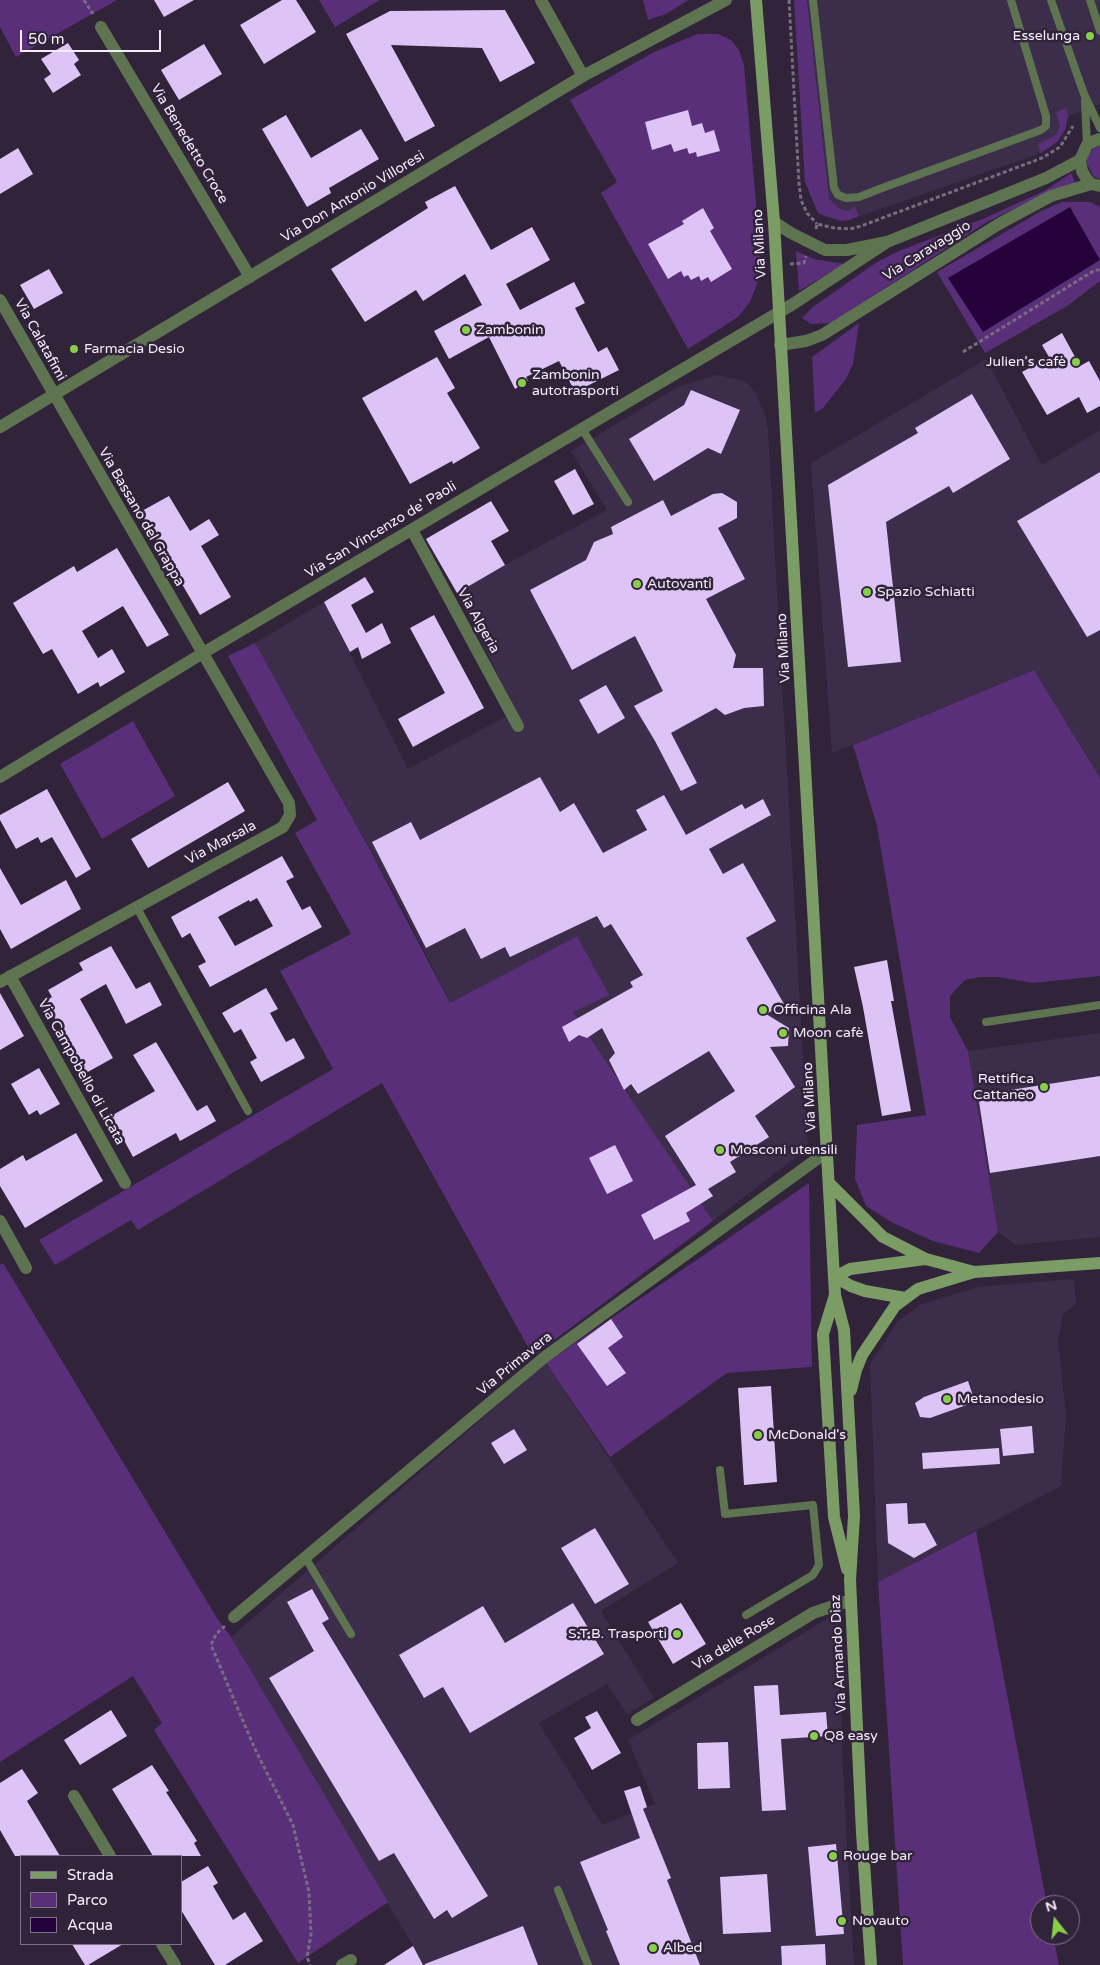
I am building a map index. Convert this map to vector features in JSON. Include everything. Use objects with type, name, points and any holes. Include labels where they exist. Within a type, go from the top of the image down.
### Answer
[{"type":"main road","name":"Via Milano","points":[[756,0],[774,222],[835,1295],[844,1330],[854,1516]]},
{"type":"main road","points":[[829,1183],[883,1237],[926,1259],[974,1272]]},
{"type":"main road","points":[[835,1277],[850,1270],[926,1259]]},
{"type":"main road","points":[[848,1404],[856,1370],[862,1355],[895,1306],[918,1289],[974,1272],[1100,1263]]},
{"type":"main road","points":[[835,1277],[865,1291],[905,1298]]},
{"type":"main road","name":"Via Milano","points":[[834,1517],[823,1334],[835,1295]]},
{"type":"main road","name":"Via Armando Diaz","points":[[854,1516],[850,1580],[862,1833],[871,1965]]},
{"type":"main road","name":"Via Armando Diaz","points":[[834,1517],[850,1580]]},
{"type":"street","points":[[540,0],[582,76]]},
{"type":"street","name":"Via Don Antonio Villoresi","points":[[0,428],[582,76],[726,0]]},
{"type":"street","name":"Via Benedetto Croce","points":[[101,27],[250,277]]},
{"type":"street","points":[[1095,185],[1082,171],[1080,160],[1087,146],[1094,140],[1100,139]]},
{"type":"street","name":"Via Caravaggio","points":[[779,312],[888,242],[1046,178],[1080,160]]},
{"type":"street","name":"Via Caravaggio","points":[[780,345],[806,342],[822,335],[999,224],[1051,196],[1095,185]]},
{"type":"street","name":"Via Caravaggio","points":[[774,222],[791,234],[825,250],[847,250],[888,242]]},
{"type":"street","name":"Via Calatafimi","points":[[0,300],[54,395]]},
{"type":"street","name":"Via San Vincenzo de' Paoli","points":[[0,777],[203,653],[779,312]]},
{"type":"street","name":"Via Bassano del Grappa","points":[[54,395],[203,653]]},
{"type":"street","name":"Via Algeria","points":[[412,530],[518,726]]},
{"type":"street","name":"Via Marsala","points":[[5,979],[283,826],[290,815],[289,803],[203,653]]},
{"type":"street","name":"Via Campobello di Licata","points":[[5,979],[125,1183]]},
{"type":"street","name":"Via Primavera","points":[[234,1617],[546,1356],[828,1151]]},
{"type":"street","points":[[0,1221],[26,1268]]},
{"type":"street","name":"Via delle Rose","points":[[637,1720],[813,1613],[851,1600]]},
{"type":"street","points":[[74,1796],[109,1855]]},
{"type":"street","points":[[163,1945],[175,1965]]},
{"type":"lane","points":[[814,0],[834,188],[838,196],[846,198],[859,197],[1041,130],[1046,126],[1046,116],[1011,0]]},
{"type":"lane","points":[[1051,0],[1084,94],[1100,128]]},
{"type":"lane","points":[[1090,0],[1100,31]]},
{"type":"lane","points":[[1084,94],[1087,146]]},
{"type":"lane","points":[[582,429],[628,502]]},
{"type":"lane","points":[[136,906],[248,1111]]},
{"type":"lane","points":[[986,1022],[1100,1004]]},
{"type":"lane","points":[[720,1470],[725,1514],[813,1505],[819,1565],[813,1575],[746,1615]]},
{"type":"lane","points":[[305,1557],[351,1634]]},
{"type":"lane","points":[[558,1890],[588,1965]]},
{"type":"path","points":[[789,0],[801,200],[807,213],[818,224],[850,229],[861,226],[1042,158],[1060,147],[1069,134],[1075,119],[1086,116]]},
{"type":"path","points":[[776,265],[804,263],[818,224]]},
{"type":"path","points":[[963,352],[1095,270],[1100,270]]},
{"type":"path","points":[[234,1617],[216,1634],[211,1645],[223,1678],[292,1825],[309,1892],[311,1934],[307,1957],[310,1965]]},
{"type":"shaded area","points":[[794,0],[1100,0],[1100,104],[1069,116],[1065,130],[1057,142],[1041,153],[849,220],[841,221],[826,217],[818,213],[805,182]]},
{"type":"shaded area","points":[[986,359],[1042,465],[1100,430],[1100,778],[1034,670],[832,753],[811,463]]},
{"type":"shaded area","points":[[716,375],[745,381],[754,390],[765,414],[768,430],[808,1148],[713,1221],[573,1012],[576,936],[451,1004],[402,907],[255,643],[324,602],[408,769],[516,711],[457,593],[607,510],[571,451],[678,387]]},
{"type":"shaded area","points":[[1100,1033],[1100,1237],[1016,1245],[998,1232],[968,1051]]},
{"type":"shaded area","points":[[1074,1279],[1076,1304],[1063,1314],[1058,1340],[1066,1415],[1061,1486],[878,1582],[870,1364],[898,1321],[922,1304],[978,1287]]},
{"type":"shaded area","points":[[546,1363],[678,1563],[601,1611],[654,1698],[627,1714],[607,1684],[539,1723],[602,1825],[655,1804],[628,1740],[838,1612],[843,1771],[854,1965],[384,1965],[413,1946],[231,1637]]},
{"type":"green space","points":[[0,0],[117,0],[16,57],[0,27]]},
{"type":"green space","points":[[319,0],[380,0],[335,27]]},
{"type":"green space","points":[[643,0],[689,0],[666,14],[648,20]]},
{"type":"green space","points":[[794,0],[807,0],[829,199],[840,209],[847,211],[855,207],[859,216],[849,220],[841,221],[818,213],[805,182]]},
{"type":"green space","points":[[698,34],[718,34],[731,40],[739,50],[744,65],[761,261],[759,279],[750,302],[738,317],[688,349],[601,193],[617,182],[570,100],[654,52]]},
{"type":"green space","points":[[1066,108],[1068,116],[1065,130],[1057,142],[1041,153],[1038,144],[1056,135],[1060,127],[1056,112]]},
{"type":"green space","points":[[1097,146],[1100,146],[1100,179],[1094,177],[1087,164],[1087,157]]},
{"type":"green space","points":[[1071,173],[1076,184],[1024,204],[987,222],[831,323],[811,324],[802,318],[813,307],[877,262],[899,251],[985,218],[1046,190]]},
{"type":"green space","points":[[1062,202],[1090,202],[1100,207],[1100,281],[1067,306],[985,353],[937,272],[1041,211]]},
{"type":"green space","points":[[796,251],[814,259],[844,264],[799,291]]},
{"type":"green space","points":[[859,323],[853,364],[846,379],[823,408],[815,413],[812,357]]},
{"type":"green space","points":[[255,643],[370,850],[450,1003],[577,936],[609,995],[573,1012],[713,1221],[533,1356],[382,1083],[138,1230],[131,1220],[55,1265],[39,1240],[333,1069],[280,971],[351,934],[295,833],[317,820],[228,656]]},
{"type":"green space","points":[[1034,670],[1100,778],[1100,976],[1033,983],[999,977],[980,977],[965,980],[950,996],[950,1017],[968,1051],[998,1232],[979,1253],[933,1241],[893,1223],[866,1206],[855,1178],[857,1125],[926,1115],[877,826],[853,745]]},
{"type":"green space","points":[[133,721],[175,796],[102,839],[60,764]]},
{"type":"green space","points":[[809,1183],[812,1367],[727,1373],[610,1457],[546,1363]]},
{"type":"green space","points":[[3,1263],[217,1618],[231,1637],[388,1902],[298,1963],[154,1730],[162,1723],[133,1676],[0,1762],[0,1265]]},
{"type":"green space","points":[[976,1531],[1045,1895],[1030,1895],[1030,1945],[1055,1945],[1059,1965],[903,1965],[878,1582]]},
{"type":"water","points":[[1070,207],[1100,260],[983,332],[948,278]]},
{"type":"building","points":[[154,0],[194,0],[164,17]]},
{"type":"building","points":[[282,0],[296,0],[316,32],[264,64],[240,25]]},
{"type":"building","points":[[505,10],[535,63],[500,82],[482,48],[391,45],[435,126],[405,142],[346,34],[390,11]]},
{"type":"building","points":[[68,43],[79,60],[74,64],[81,75],[53,93],[44,79],[51,74],[41,59]]},
{"type":"building","points":[[204,44],[222,74],[179,100],[161,70]]},
{"type":"building","points":[[688,110],[692,126],[702,123],[705,133],[714,130],[720,151],[697,157],[696,152],[689,154],[687,148],[674,152],[671,144],[652,150],[645,122]]},
{"type":"building","points":[[286,115],[311,158],[361,129],[379,159],[329,188],[331,193],[307,207],[262,129]]},
{"type":"building","points":[[18,148],[33,174],[0,194],[0,159]]},
{"type":"building","points":[[455,186],[491,250],[532,227],[550,260],[506,284],[520,310],[574,282],[585,303],[575,308],[598,352],[607,347],[619,370],[575,392],[559,361],[526,377],[528,381],[515,389],[489,337],[449,359],[434,331],[482,305],[465,274],[423,301],[416,290],[365,322],[331,269],[428,208],[425,202]]},
{"type":"building","points":[[703,208],[714,228],[710,231],[732,269],[711,282],[708,277],[701,281],[699,276],[691,280],[688,275],[684,277],[681,271],[668,279],[648,244],[684,224],[682,221]]},
{"type":"building","points":[[49,269],[63,293],[34,309],[20,285]]},
{"type":"building","points":[[1062,333],[1080,366],[1089,361],[1100,381],[1100,406],[1087,413],[1079,397],[1047,415],[1022,372],[1049,357],[1042,345]]},
{"type":"building","points":[[437,357],[455,388],[447,393],[480,448],[453,464],[452,461],[410,484],[362,398]]},
{"type":"building","points":[[691,390],[740,410],[721,454],[708,448],[654,481],[629,439],[684,405]]},
{"type":"building","name":"Spazio Schiatti","points":[[972,394],[1010,459],[953,493],[949,486],[886,522],[901,662],[848,667],[828,485],[918,433],[915,428]]},
{"type":"building","points":[[575,469],[594,504],[573,515],[554,481]]},
{"type":"building","points":[[1100,472],[1100,630],[1087,637],[1017,521]]},
{"type":"building","name":"Autovanti","points":[[722,493],[737,502],[737,518],[718,528],[745,579],[706,599],[736,655],[733,668],[763,668],[764,706],[744,708],[725,715],[716,708],[671,733],[697,783],[681,791],[634,706],[663,691],[635,636],[572,670],[530,590],[586,560],[594,542],[613,534],[611,527],[663,500],[671,516],[713,494]]},
{"type":"building","points":[[169,496],[190,531],[209,519],[219,535],[201,546],[231,597],[200,615],[140,512]]},
{"type":"building","points":[[491,501],[509,531],[491,541],[505,565],[457,593],[426,539]]},
{"type":"building","points":[[117,548],[169,635],[147,647],[123,606],[82,631],[98,658],[112,649],[125,672],[100,687],[98,682],[78,694],[52,649],[43,654],[13,603],[74,566],[77,572]]},
{"type":"building","points":[[365,577],[374,592],[351,605],[366,633],[382,623],[391,643],[362,659],[358,647],[350,652],[324,602]]},
{"type":"building","points":[[434,615],[484,708],[413,747],[398,719],[445,693],[410,628]]},
{"type":"building","points":[[606,685],[625,718],[598,734],[579,700]]},
{"type":"building","points":[[540,777],[560,812],[574,803],[603,853],[647,830],[636,810],[664,795],[686,835],[742,804],[745,809],[763,799],[771,815],[709,849],[723,874],[743,863],[776,921],[746,938],[784,1004],[766,1014],[789,1028],[788,1046],[770,1047],[795,1087],[755,1116],[769,1137],[730,1162],[736,1172],[708,1189],[713,1196],[686,1213],[690,1221],[654,1240],[641,1215],[696,1185],[665,1136],[735,1091],[709,1051],[638,1094],[631,1084],[624,1090],[609,1060],[615,1053],[602,1028],[587,1038],[579,1035],[569,1042],[562,1027],[633,987],[630,982],[643,975],[611,924],[604,928],[597,916],[510,957],[505,947],[481,959],[465,928],[426,948],[372,842],[411,822],[420,840]]},
{"type":"building","points":[[228,782],[245,811],[148,868],[131,839]]},
{"type":"building","points":[[47,789],[91,869],[76,878],[52,837],[41,843],[38,837],[16,849],[0,820],[0,815]]},
{"type":"building","points":[[282,856],[294,877],[286,881],[302,910],[310,906],[322,927],[210,987],[198,966],[206,962],[190,933],[182,938],[171,917]],"holes":[[[257,898],[273,926],[235,946],[218,917],[249,900],[250,902]]]},
{"type":"building","points":[[0,868],[21,905],[66,880],[81,909],[11,949],[0,929]]},
{"type":"building","points":[[111,946],[136,989],[150,982],[162,1005],[126,1024],[106,984],[80,999],[113,1058],[86,1073],[45,1001],[52,997],[48,990],[83,970],[79,963]]},
{"type":"building","points":[[887,960],[894,1001],[891,1001],[911,1111],[882,1116],[854,967]]},
{"type":"building","points":[[266,988],[278,1009],[270,1013],[286,1042],[294,1038],[305,1058],[261,1082],[250,1062],[257,1058],[241,1029],[234,1033],[222,1013]]},
{"type":"building","points":[[0,993],[24,1036],[0,1050]]},
{"type":"building","points":[[156,1042],[197,1111],[207,1105],[216,1121],[180,1141],[176,1133],[133,1157],[111,1116],[155,1091],[133,1055]]},
{"type":"building","points":[[39,1068],[60,1104],[40,1115],[37,1110],[29,1115],[11,1084]]},
{"type":"building","points":[[1100,1076],[1100,1156],[990,1173],[978,1095]]},
{"type":"building","points":[[76,1133],[103,1181],[25,1228],[0,1186],[0,1169],[23,1155],[26,1161]]},
{"type":"building","points":[[615,1145],[633,1181],[607,1194],[589,1158]]},
{"type":"building","points":[[611,1319],[623,1337],[608,1348],[626,1373],[607,1386],[577,1344]]},
{"type":"building","name":"Metanodesio","points":[[968,1381],[975,1402],[930,1418],[920,1417],[915,1403],[924,1397]]},
{"type":"building","name":"McDonald's","points":[[771,1386],[777,1482],[744,1485],[738,1388]]},
{"type":"building","points":[[1032,1426],[1034,1453],[1003,1456],[1000,1429]]},
{"type":"building","points":[[514,1429],[527,1450],[504,1464],[491,1443]]},
{"type":"building","points":[[999,1448],[1000,1464],[923,1469],[922,1453]]},
{"type":"building","points":[[907,1503],[908,1524],[925,1523],[937,1545],[914,1558],[888,1543],[886,1504]]},
{"type":"building","points":[[595,1528],[629,1584],[595,1604],[561,1548]]},
{"type":"building","points":[[312,1589],[329,1619],[322,1623],[488,1896],[452,1918],[447,1910],[434,1919],[394,1853],[379,1861],[269,1678],[314,1651],[287,1602]]},
{"type":"building","points":[[573,1603],[604,1654],[470,1733],[443,1687],[424,1698],[399,1655],[483,1606],[505,1643]]},
{"type":"building","points":[[681,1603],[706,1644],[673,1664],[648,1622]]},
{"type":"building","points":[[778,1685],[780,1715],[826,1712],[828,1736],[781,1739],[786,1810],[762,1811],[754,1686]]},
{"type":"building","points":[[111,1710],[127,1736],[80,1765],[64,1740]]},
{"type":"building","points":[[597,1711],[621,1753],[592,1770],[574,1738],[591,1728],[585,1717]]},
{"type":"building","points":[[728,1742],[730,1788],[698,1789],[697,1743]]},
{"type":"building","points":[[152,1765],[169,1791],[166,1792],[197,1841],[194,1843],[201,1856],[152,1855],[112,1789]]},
{"type":"building","points":[[22,1769],[38,1793],[27,1801],[59,1855],[15,1856],[0,1830],[0,1783]]},
{"type":"building","points":[[640,1786],[647,1807],[643,1809],[671,1878],[667,1880],[700,1965],[620,1965],[580,1862],[640,1838],[624,1791]]},
{"type":"building","points":[[836,1844],[844,1934],[816,1936],[808,1847]]},
{"type":"building","points":[[208,1866],[218,1883],[213,1886],[233,1920],[245,1912],[263,1941],[225,1965],[215,1965],[182,1912],[182,1881]]},
{"type":"building","points":[[767,1874],[771,1932],[723,1934],[720,1877]]},
{"type":"building","points":[[523,1926],[538,1965],[425,1965],[425,1964]]},
{"type":"building","points":[[825,1944],[826,1965],[782,1965],[781,1946]]},
{"type":"building","points":[[73,1945],[121,1945],[88,1965],[85,1965]]},
{"type":"building","points":[[413,1946],[423,1965],[384,1965]]},
{"type":"place","name":"Esselunga","points":[[1090,36]]},
{"type":"place","name":"Zambonin","points":[[466,330]]},
{"type":"place","name":"Farmacia Desio","points":[[74,349]]},
{"type":"place","name":"Julien's cafè","points":[[1076,362]]},
{"type":"place","name":"Zambonin autotrasporti","points":[[522,383]]},
{"type":"place","name":"Autovanti","points":[[637,584]]},
{"type":"place","name":"Spazio Schiatti","points":[[867,592]]},
{"type":"place","name":"Officina Ala","points":[[763,1010]]},
{"type":"place","name":"Moon cafè","points":[[783,1033]]},
{"type":"place","name":"Rettifica Cattaneo","points":[[1044,1087]]},
{"type":"place","name":"Mosconi utensili","points":[[720,1150]]},
{"type":"place","name":"Metanodesio","points":[[947,1399]]},
{"type":"place","name":"McDonald's","points":[[758,1435]]},
{"type":"place","name":"S.T.B. Trasporti","points":[[677,1634]]},
{"type":"place","name":"Q8 easy","points":[[814,1736]]},
{"type":"place","name":"Rouge bar","points":[[833,1856]]},
{"type":"place","name":"Novauto","points":[[842,1921]]},
{"type":"place","name":"Albed","points":[[653,1948]]}]
